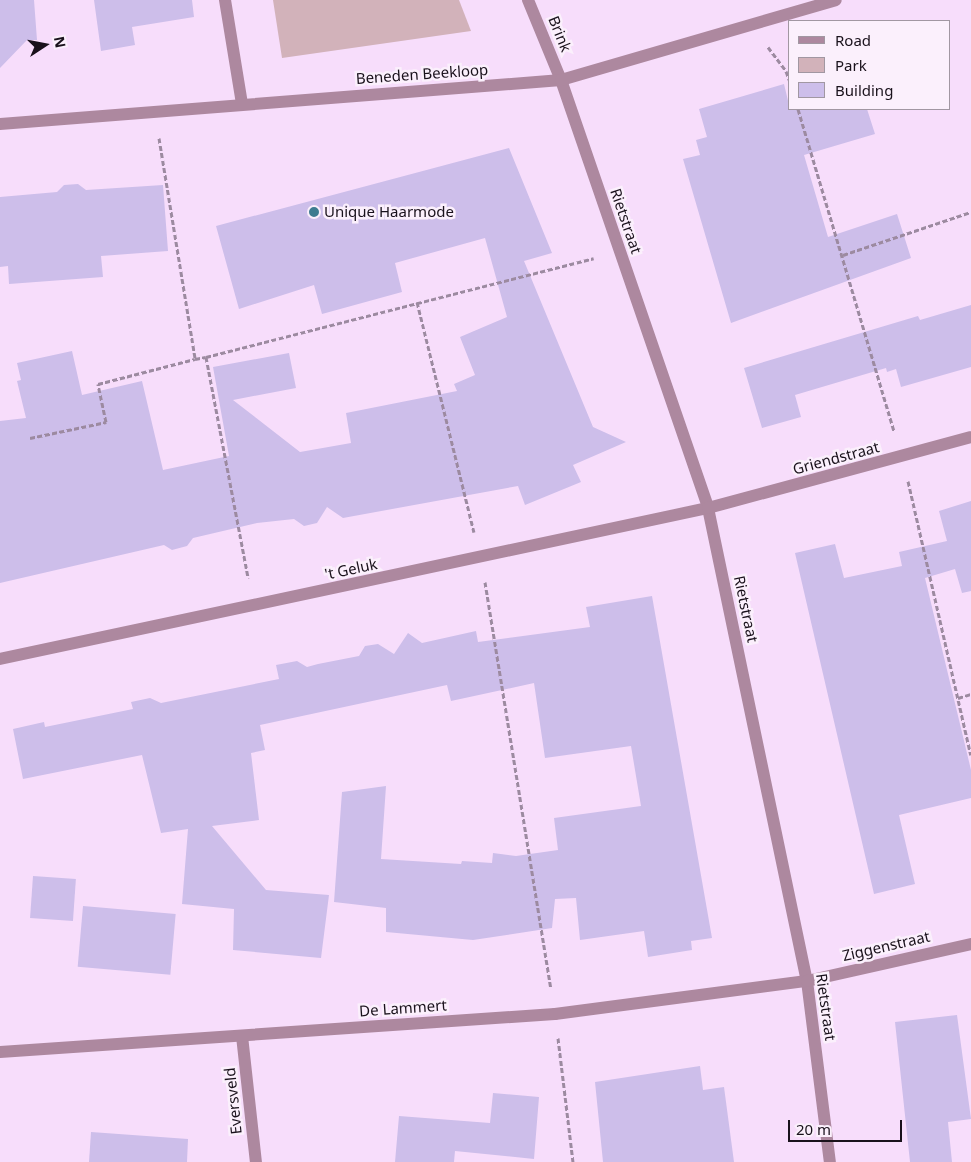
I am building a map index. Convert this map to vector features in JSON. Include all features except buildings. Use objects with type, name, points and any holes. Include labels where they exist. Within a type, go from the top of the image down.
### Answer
[{"type":"street","points":[[225,0],[242,104]]},
{"type":"street","name":"Brink","points":[[528,0],[561,80]]},
{"type":"street","name":"Beneden Beekloop","points":[[0,124],[155,114],[242,104],[561,80],[752,27],[836,0]]},
{"type":"street","name":"Rietstraat","points":[[561,80],[708,508],[808,981],[830,1162]]},
{"type":"street","name":"Griendstraat","points":[[708,508],[971,437]]},
{"type":"street","name":"'t Geluk","points":[[0,660],[708,508]]},
{"type":"street","name":"Ziggenstraat","points":[[808,981],[971,944]]},
{"type":"street","name":"De Lammert","points":[[0,1052],[555,1014],[808,981]]},
{"type":"street","name":"Eversveld","points":[[242,1036],[256,1162]]},
{"type":"path","points":[[752,27],[786,71],[788,76]]},
{"type":"path","points":[[155,114],[195,359]]},
{"type":"path","points":[[843,255],[971,212]]},
{"type":"path","points":[[30,438],[106,422],[98,384],[619,251]]},
{"type":"path","points":[[417,302],[481,557],[555,1014],[573,1162]]},
{"type":"path","points":[[206,357],[252,606]]},
{"type":"path","points":[[958,698],[971,694]]},
{"type":"green space","points":[[273,0],[459,0],[471,31],[282,58]]},
{"type":"place","name":"Unique Haarmode","points":[[314,212]]}]
